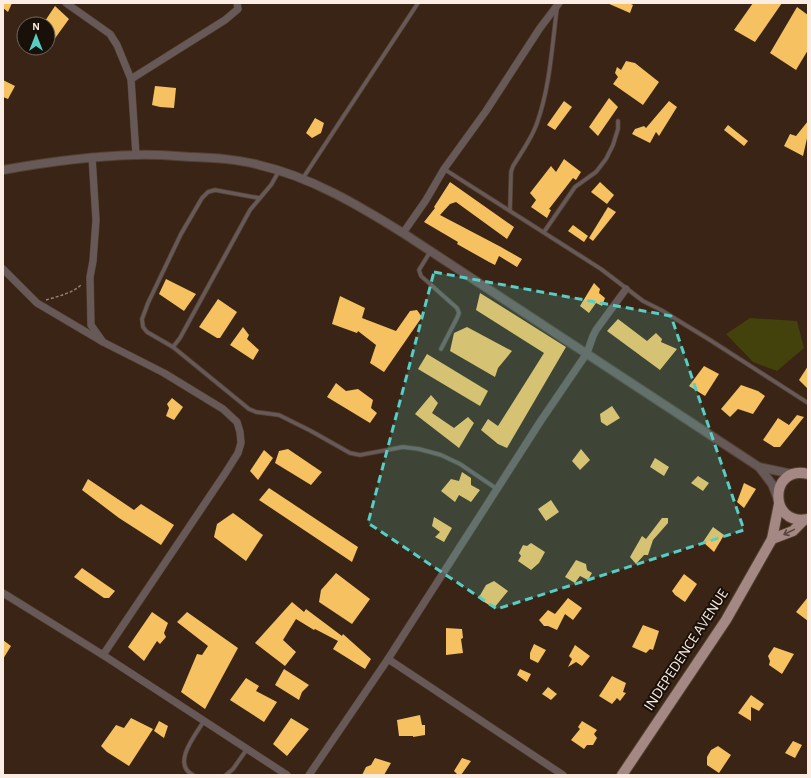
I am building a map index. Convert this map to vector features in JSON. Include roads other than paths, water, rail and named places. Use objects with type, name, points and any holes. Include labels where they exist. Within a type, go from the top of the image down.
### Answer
[{"type":"main road","points":[[792,474],[806,471]]},
{"type":"main road","name":"INDEPEDENCE AVENUE","points":[[622,775],[726,620],[772,539],[781,483],[792,474]]},
{"type":"main road","points":[[778,500],[784,513],[793,519],[805,520]]},
{"type":"main road","points":[[772,539],[793,531],[805,520]]},
{"type":"street","points":[[66,3],[110,34],[118,45],[131,78],[136,155]]},
{"type":"street","points":[[131,78],[225,20],[238,9],[237,3]]},
{"type":"street","points":[[403,233],[426,200],[444,169],[486,111],[540,28],[558,4]]},
{"type":"street","points":[[3,170],[53,161],[136,155],[225,159],[259,165],[302,179],[343,198],[403,233],[759,467],[772,484],[778,500]]},
{"type":"street","points":[[92,157],[96,220],[93,261],[90,277],[91,324],[103,342]]},
{"type":"street","points":[[3,268],[37,302],[103,342],[164,373],[223,409],[237,422],[240,432],[241,443],[238,453],[103,655]]},
{"type":"street","points":[[309,775],[388,659],[540,422],[587,353],[596,330],[626,288]]},
{"type":"street","points":[[759,467],[792,474]]},
{"type":"street","points":[[3,594],[103,655],[287,775]]},
{"type":"street","points":[[388,659],[563,775]]},
{"type":"lane","points":[[302,179],[418,3]]},
{"type":"lane","points":[[510,210],[511,172],[537,124],[552,58],[558,4]]},
{"type":"lane","points":[[544,232],[575,187],[596,172],[606,159],[613,145],[618,121]]},
{"type":"lane","points":[[444,169],[601,269],[642,301],[661,310],[710,340],[808,403]]},
{"type":"lane","points":[[172,347],[180,338],[250,210],[271,185],[279,172]]},
{"type":"lane","points":[[259,198],[215,190],[208,192],[202,198],[181,234],[148,303],[142,319],[143,327],[147,332],[172,347],[249,409],[256,412],[279,415],[350,453],[360,455],[402,447],[419,449],[441,455],[460,464],[497,489]]},
{"type":"lane","points":[[430,251],[419,270],[421,276],[457,308],[458,313],[442,349]]},
{"type":"lane","points":[[193,775],[189,773],[184,761],[185,752],[204,721]]},
{"type":"lane","points":[[226,775],[233,769],[247,749]]}]
